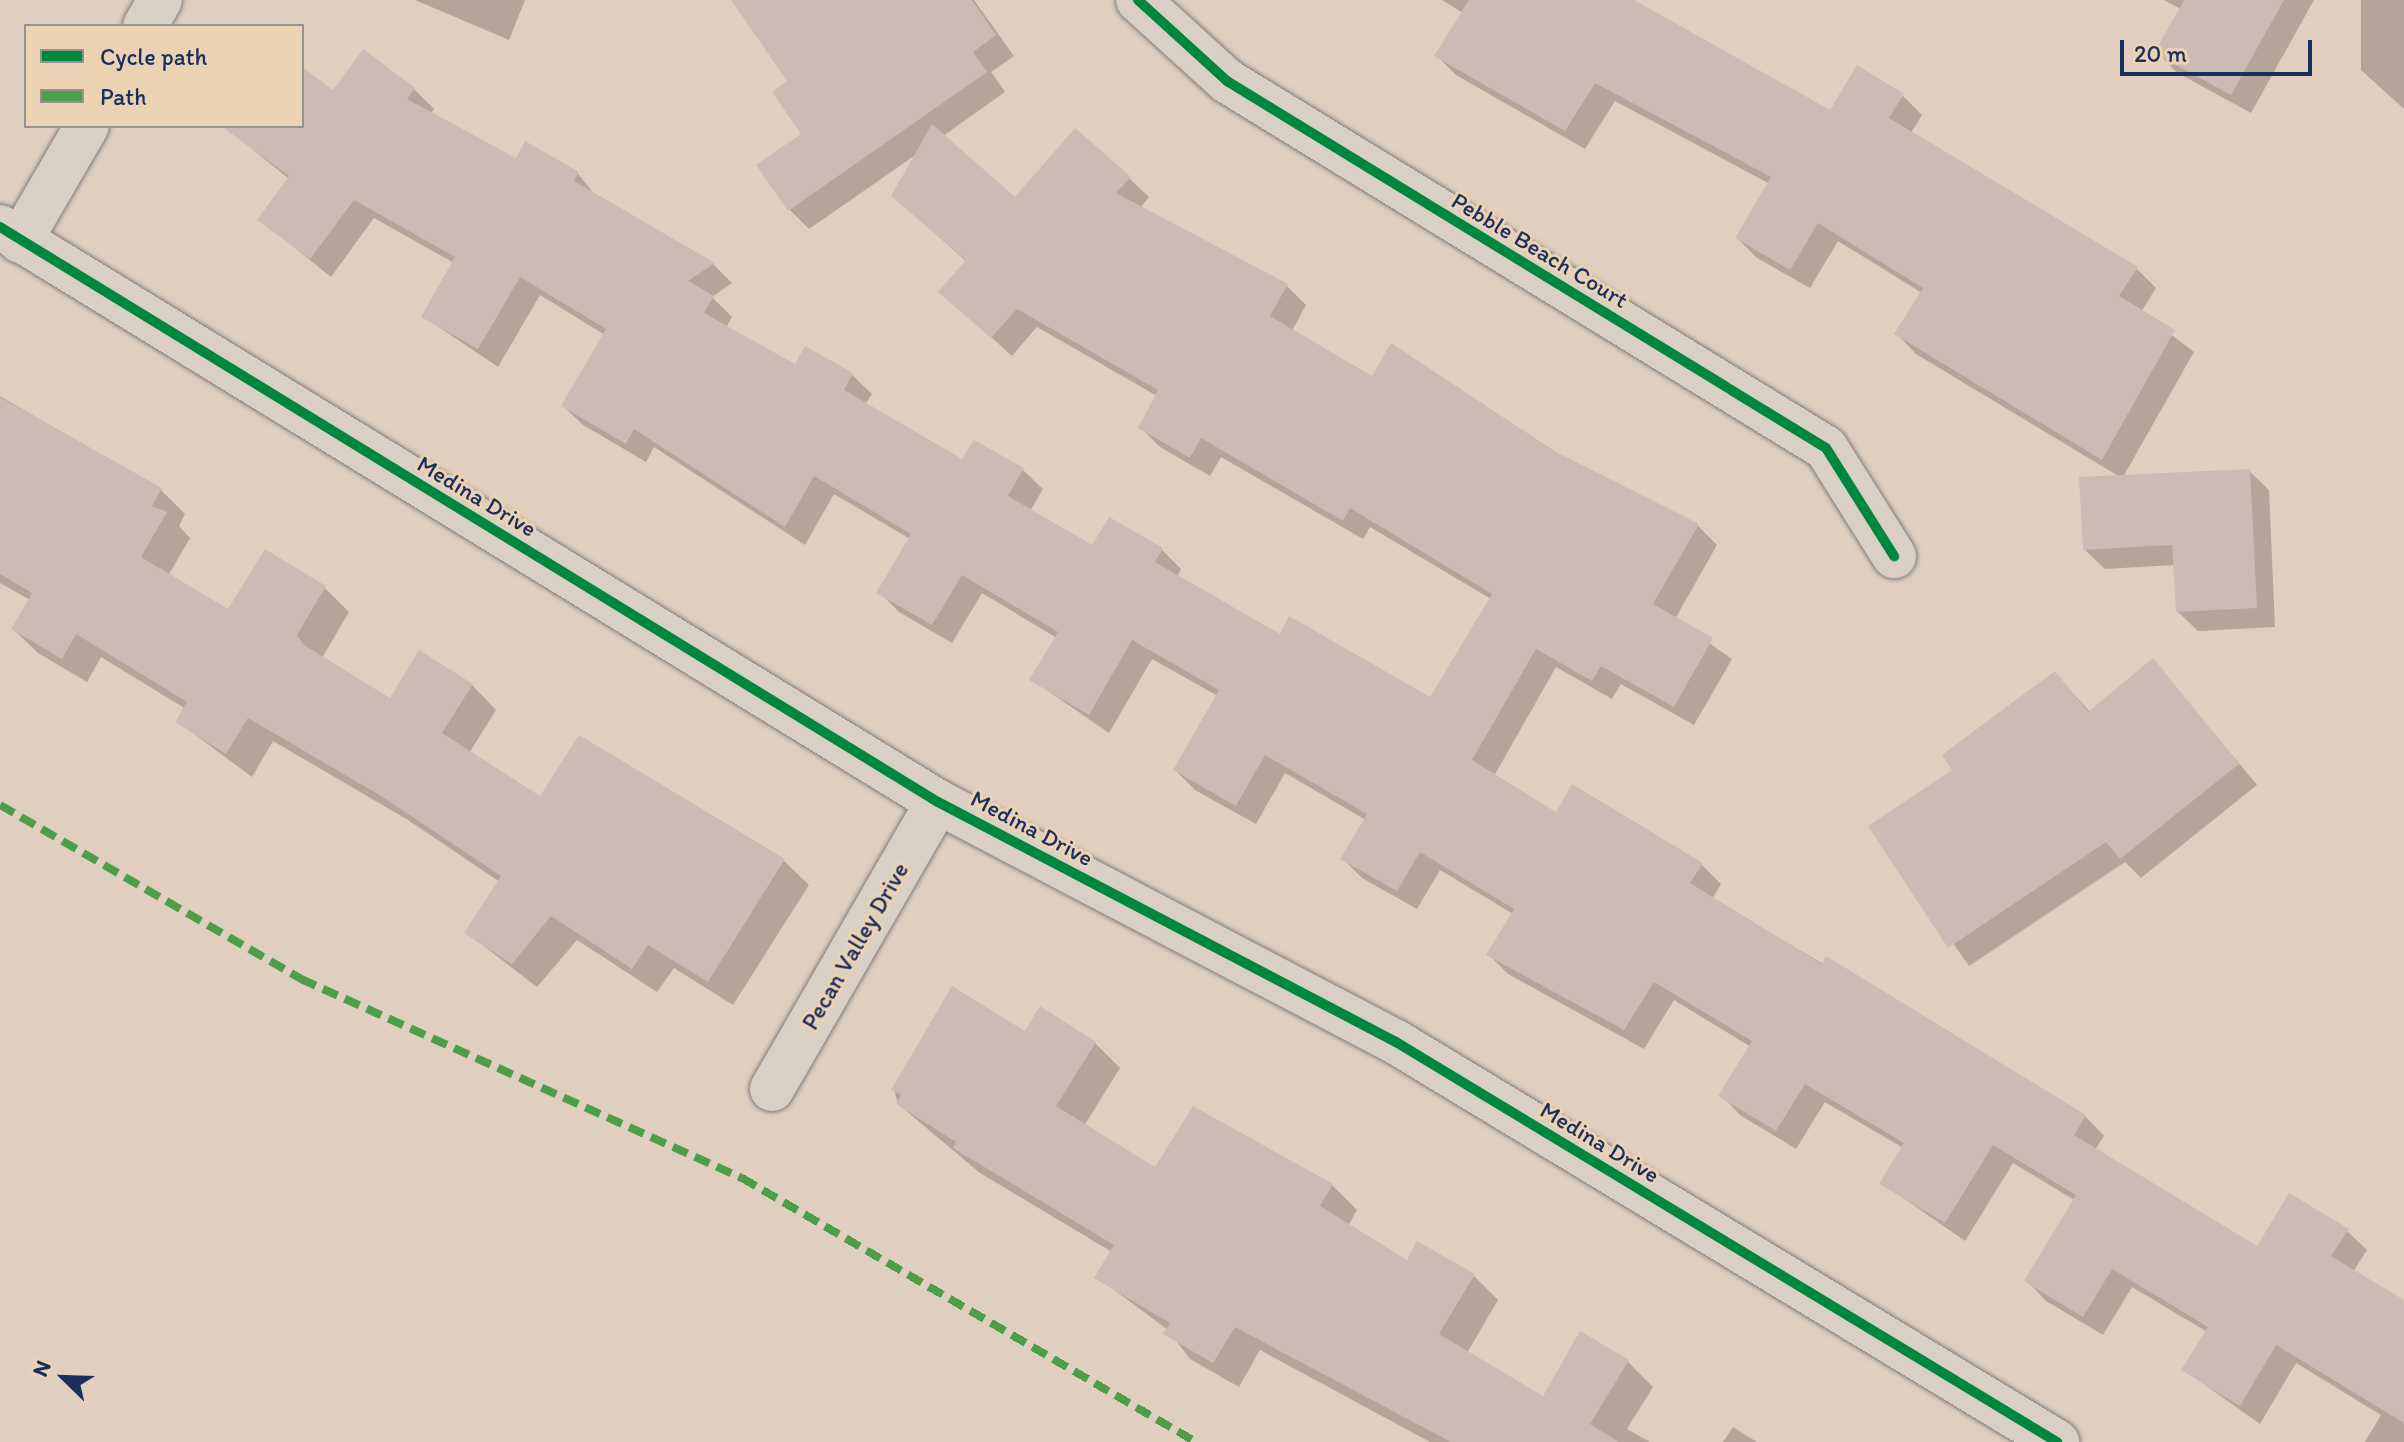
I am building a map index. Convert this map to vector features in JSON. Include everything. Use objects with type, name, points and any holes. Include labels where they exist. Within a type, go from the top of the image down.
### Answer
[{"type":"street","points":[[146,24],[160,0]]},
{"type":"street","name":"Pebble Beach Court","points":[[1138,0],[1227,81],[1826,448],[1894,556]]},
{"type":"street","points":[[10,234],[86,128]]},
{"type":"street","name":"Medina Drive","points":[[10,234],[938,802],[1396,1042],[2057,1442]]},
{"type":"street","name":"Pecan Valley Drive","points":[[772,1089],[938,802]]},
{"type":"building","points":[[731,0],[972,0],[996,35],[973,52],[987,72],[788,211],[756,165],[801,134],[772,92],[787,81]]},
{"type":"building","points":[[1469,0],[1634,0],[1830,110],[1857,65],[1904,94],[1889,118],[2138,267],[2119,296],[2175,330],[2102,460],[1894,334],[1923,288],[1818,223],[1790,270],[1735,238],[1771,177],[1595,83],[1565,131],[1434,56]]},
{"type":"building","points":[[2184,0],[2284,0],[2231,95],[2154,53]]},
{"type":"building","points":[[363,49],[415,88],[407,99],[516,158],[525,141],[579,172],[574,181],[715,263],[688,281],[714,296],[704,313],[795,364],[805,346],[853,373],[844,390],[962,459],[974,440],[1024,468],[1008,496],[1092,545],[1109,517],[1163,548],[1155,562],[1280,634],[1289,616],[1430,697],[1492,594],[1350,508],[1343,521],[1201,438],[1190,458],[1138,428],[1158,390],[1017,309],[991,338],[938,292],[966,260],[891,196],[932,124],[1015,197],[1075,128],[1131,177],[1116,193],[1288,284],[1270,316],[1372,376],[1391,343],[1556,452],[1699,524],[1653,604],[1713,638],[1674,707],[1601,666],[1592,681],[1536,649],[1472,760],[1556,812],[1572,784],[1703,863],[1690,883],[1822,964],[1826,956],[2086,1115],[2074,1135],[2257,1246],[2289,1193],[2349,1229],[2331,1256],[2404,1300],[2404,1423],[2276,1345],[2240,1406],[2181,1370],[2208,1327],[2112,1269],[2083,1317],[2024,1281],[2076,1195],[1993,1145],[1945,1223],[1879,1184],[1904,1143],[1805,1084],[1776,1131],[1718,1096],[1752,1041],[1654,982],[1624,1030],[1486,955],[1514,909],[1420,852],[1397,891],[1340,859],[1367,814],[1265,755],[1236,806],[1173,770],[1219,690],[1132,640],[1089,715],[1029,680],[1058,632],[962,575],[932,625],[876,593],[911,534],[814,476],[785,527],[634,429],[626,444],[561,406],[606,329],[520,277],[478,349],[421,317],[455,257],[354,200],[310,259],[257,220],[289,176],[224,128],[304,128],[304,68],[333,90]]},
{"type":"building","points":[[0,397],[162,488],[152,506],[167,512],[141,557],[228,609],[265,549],[326,586],[297,635],[304,645],[390,698],[419,650],[473,684],[442,733],[540,796],[579,735],[785,859],[708,982],[648,945],[632,969],[551,916],[512,964],[464,933],[501,876],[381,796],[248,718],[226,754],[175,722],[187,702],[76,634],[62,659],[11,629],[32,593],[0,574]]},
{"type":"building","points":[[2250,469],[2257,608],[2176,612],[2172,545],[2083,550],[2079,477]]},
{"type":"building","points":[[2153,658],[2239,764],[2120,859],[2106,842],[1948,948],[1868,826],[1952,770],[1942,755],[2055,671],[2088,712]]},
{"type":"building","points":[[952,986],[1025,1031],[1040,1006],[1096,1042],[1056,1106],[1155,1167],[1193,1106],[1333,1184],[1320,1206],[1407,1260],[1417,1241],[1475,1274],[1439,1334],[1543,1396],[1580,1331],[1629,1360],[1590,1424],[1619,1442],[1451,1442],[1235,1327],[1213,1363],[1163,1334],[1170,1323],[1094,1278],[1114,1245],[953,1148],[956,1142],[896,1104],[901,1095],[891,1090]]},
{"type":"marked path","points":[[0,805],[301,979],[742,1178],[1196,1442]]},
{"type":"cycle path","points":[[1138,0],[1227,81],[1826,448],[1894,556]]},
{"type":"cycle path","points":[[0,227],[938,802],[1396,1042],[2057,1442]]}]
